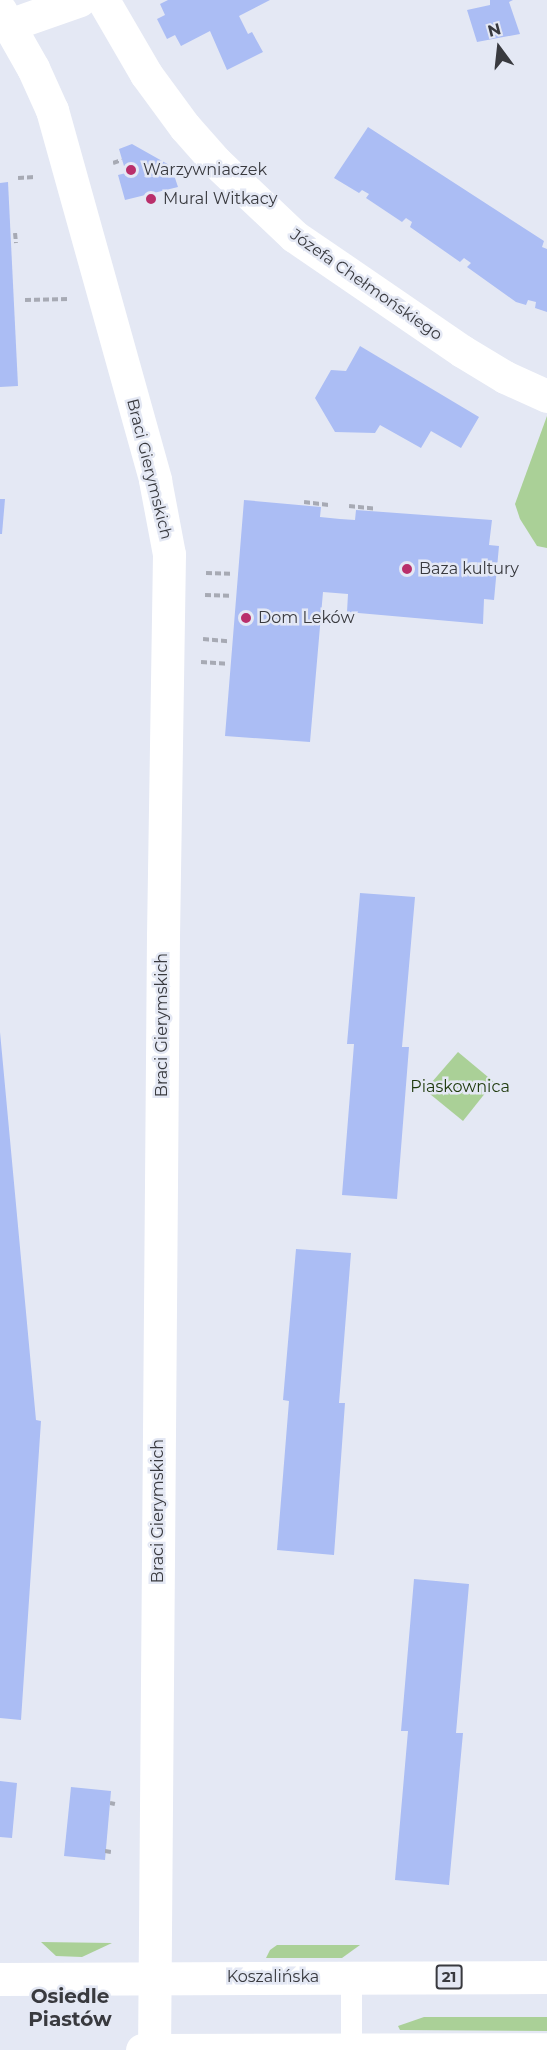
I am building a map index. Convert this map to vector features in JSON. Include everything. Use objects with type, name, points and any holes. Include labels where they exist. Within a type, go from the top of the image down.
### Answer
[{"type":"street","points":[[5,18],[80,0]]},
{"type":"street","name":"Józefa Chełmońskiego","points":[[103,0],[146,74],[185,127],[216,162],[294,236],[434,334],[505,377],[547,396]]},
{"type":"street","name":"Braci Gierymskich","points":[[5,18],[52,110],[155,480],[169,554],[163,959],[154,2050]]},
{"type":"street","name":"Koszalińska","points":[[0,1978],[547,1977]]},
{"type":"street","points":[[142,2050],[547,2049]]},
{"type":"lane","points":[[351,1977],[351,2050]]},
{"type":"path","points":[[113,163],[122,160]]},
{"type":"path","points":[[15,233],[16,243]]},
{"type":"path","points":[[25,300],[78,299]]},
{"type":"path","points":[[304,502],[329,505]]},
{"type":"path","points":[[349,506],[376,509]]},
{"type":"path","points":[[206,573],[231,574]]},
{"type":"path","points":[[205,595],[230,596]]},
{"type":"path","points":[[202,639],[228,641]]},
{"type":"path","points":[[200,662],[227,664]]},
{"type":"path","points":[[105,1851],[111,1852]]},
{"type":"green space","points":[[547,416],[547,548],[537,546],[520,519],[515,504]]},
{"type":"green space","name":"Piaskownica","points":[[458,1052],[494,1082],[463,1121],[425,1090]]},
{"type":"green space","points":[[41,1942],[112,1943],[82,1957],[56,1956]]},
{"type":"green space","points":[[277,1945],[360,1945],[342,1958],[266,1958],[270,1950]]},
{"type":"green space","points":[[424,2017],[547,2017],[547,2031],[400,2030],[398,2026]]},
{"type":"building","points":[[168,0],[270,0],[239,16],[248,34],[252,32],[263,52],[227,70],[210,31],[181,46],[175,35],[167,39],[157,19],[165,15],[160,4]]},
{"type":"building","points":[[490,0],[513,0],[509,2],[520,34],[477,42],[467,10],[490,5]]},
{"type":"building","points":[[368,127],[544,241],[542,247],[547,249],[547,312],[535,308],[536,302],[528,300],[526,305],[516,302],[467,267],[471,263],[464,258],[460,262],[410,227],[412,222],[406,218],[402,222],[366,198],[369,194],[362,190],[359,193],[334,178]]},
{"type":"building","points":[[132,144],[171,166],[178,187],[125,200],[118,175],[126,173],[119,149]]},
{"type":"building","points":[[8,182],[18,386],[0,387],[0,183]]},
{"type":"building","points":[[360,346],[479,417],[461,448],[431,431],[421,448],[380,425],[375,433],[335,432],[315,398],[331,370],[346,371]]},
{"type":"building","points":[[0,499],[5,499],[2,534],[0,534]]},
{"type":"building","points":[[244,500],[321,507],[320,517],[340,519],[355,520],[356,510],[492,520],[489,545],[499,546],[494,600],[484,599],[483,624],[347,612],[348,594],[323,592],[310,742],[225,736]]},
{"type":"building","points":[[360,893],[415,897],[402,1047],[409,1047],[397,1199],[342,1195],[354,1044],[347,1044]]},
{"type":"building","points":[[0,1032],[36,1420],[41,1421],[21,1720],[0,1718]]},
{"type":"building","points":[[296,1249],[351,1253],[339,1403],[345,1403],[334,1555],[277,1550],[289,1401],[283,1400]]},
{"type":"building","points":[[414,1579],[469,1584],[456,1733],[463,1733],[449,1885],[395,1880],[408,1731],[401,1731]]},
{"type":"building","points":[[0,1781],[17,1783],[12,1838],[0,1837]]},
{"type":"building","points":[[71,1787],[111,1791],[105,1860],[64,1856]]},
{"type":"place","name":"Warzywniaczek","points":[[131,170]]},
{"type":"place","name":"Mural Witkacy","points":[[151,199]]},
{"type":"place","name":"Baza kultury","points":[[407,569]]},
{"type":"place","name":"Dom Leków","points":[[246,618]]},
{"type":"district","name":"Osiedle Piastów","points":[[70,2008]]}]
